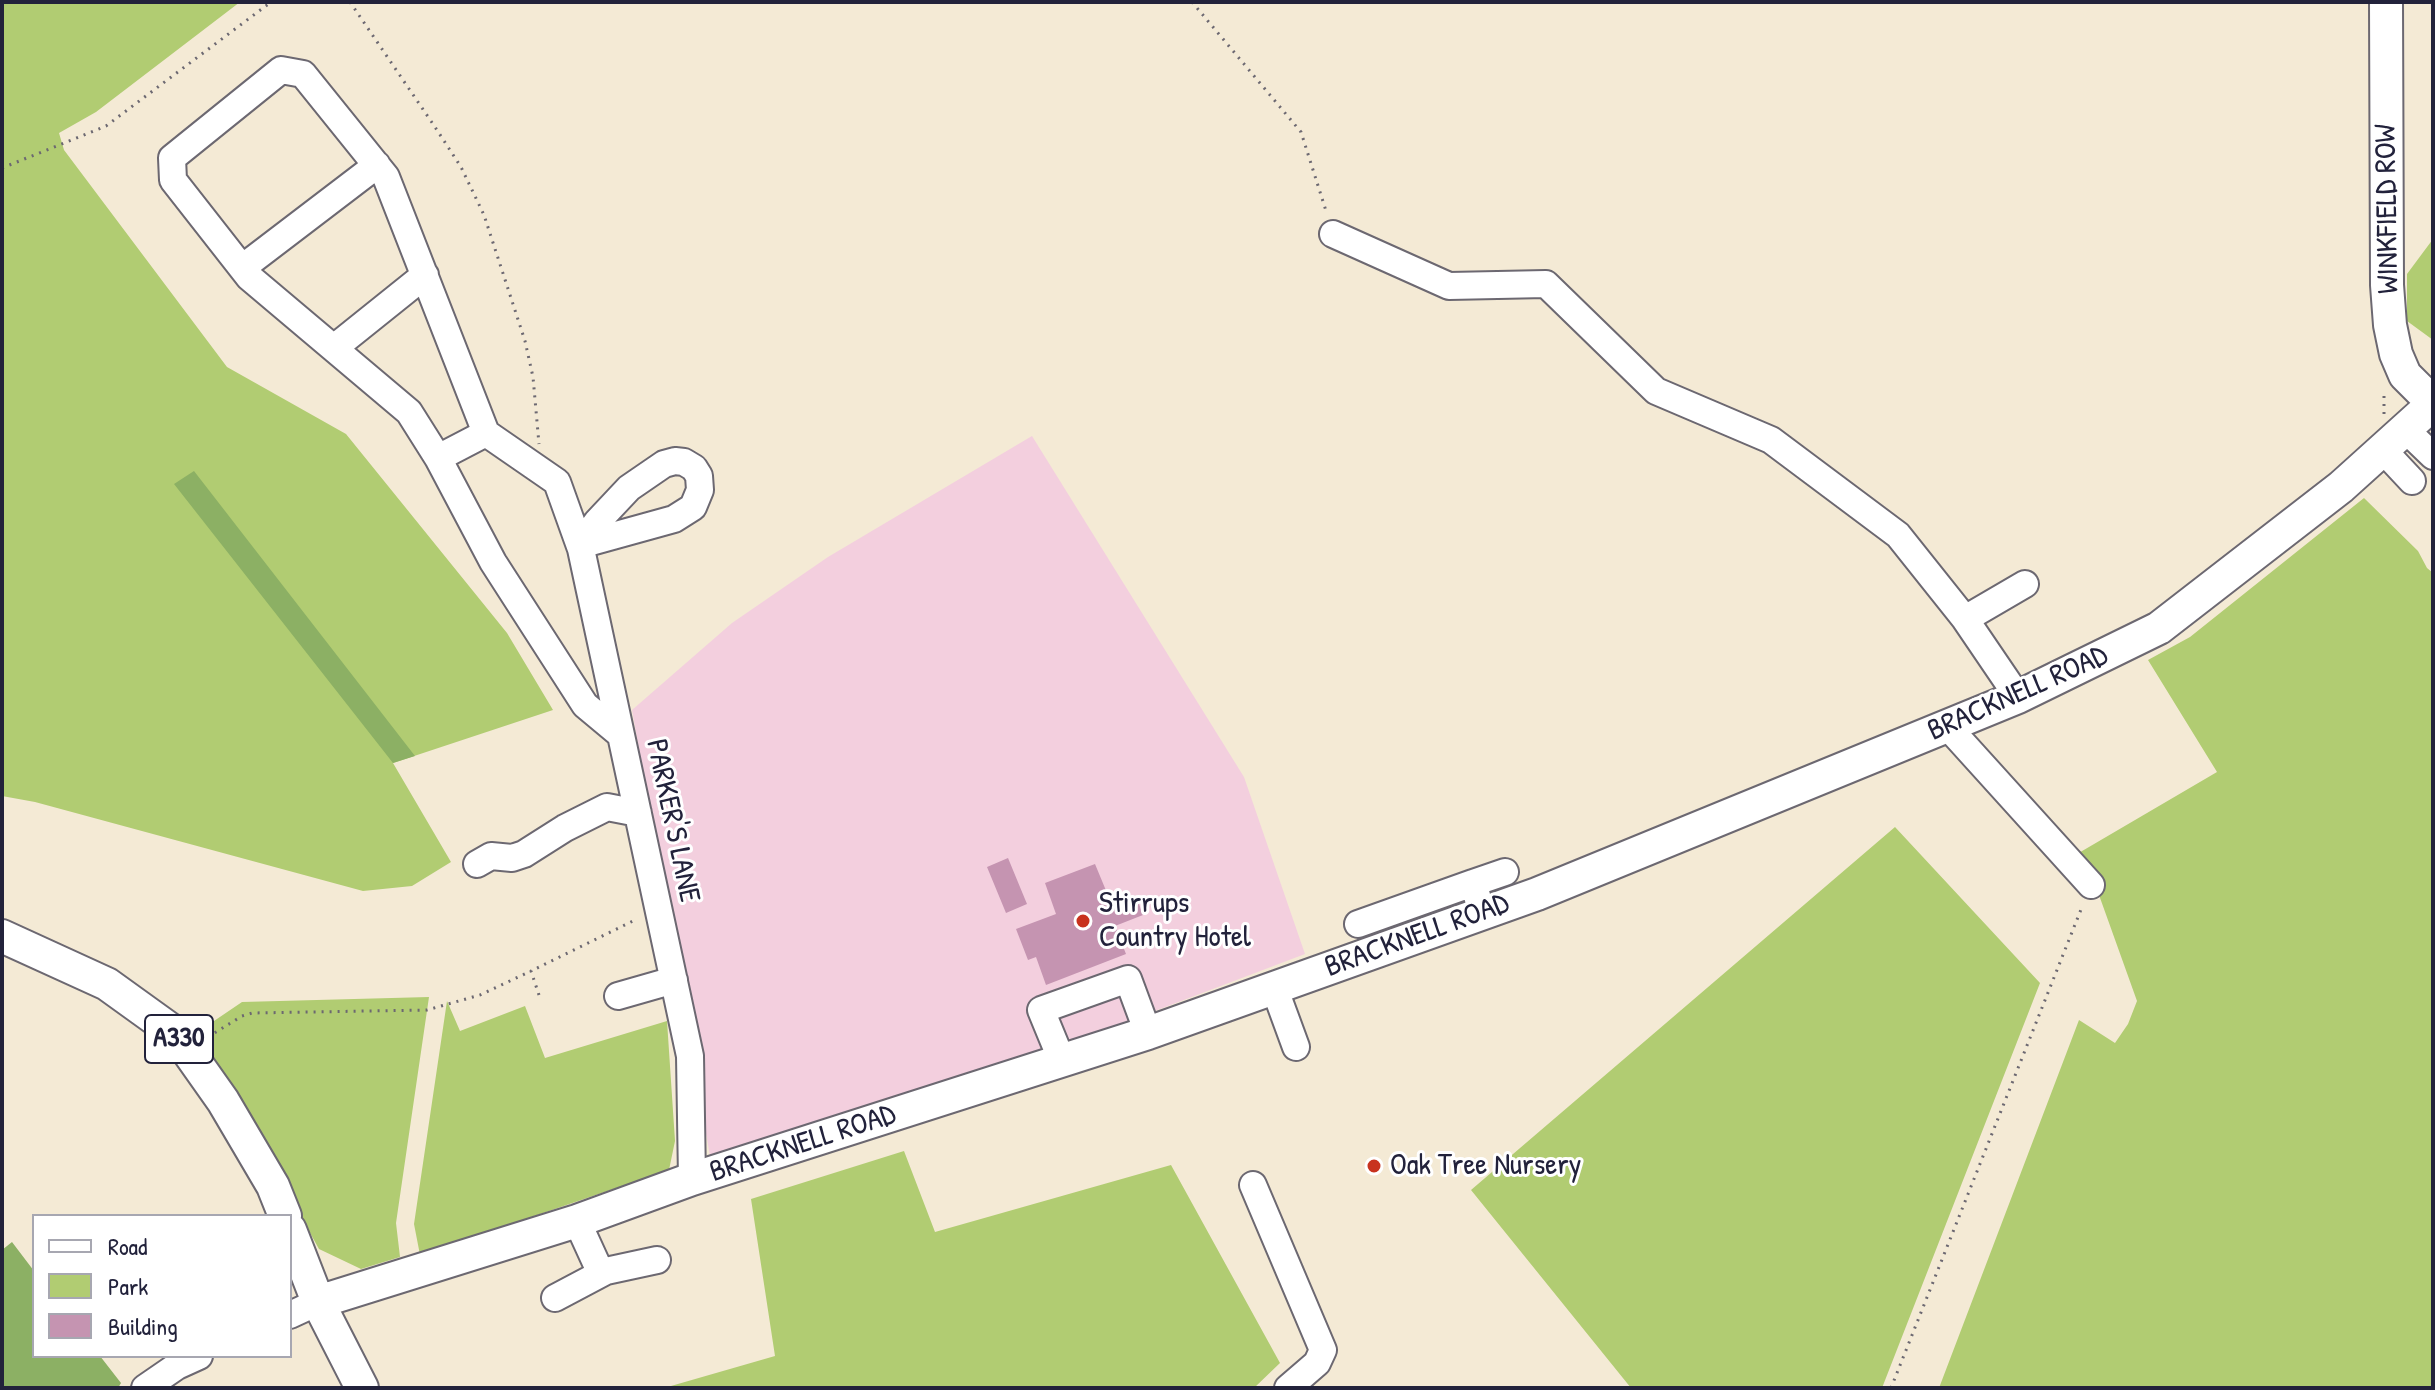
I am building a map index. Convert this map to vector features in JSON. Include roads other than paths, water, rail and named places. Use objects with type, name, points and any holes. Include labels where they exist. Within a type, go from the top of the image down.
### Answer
[{"type":"main road","name":"WINKFIELD ROW","points":[[2386,2],[2387,285],[2390,325],[2396,354],[2405,375],[2433,404]]},
{"type":"main road","name":"BRACKNELL ROAD","points":[[304,1309],[577,1221],[692,1179],[1148,1033],[1274,987],[1478,898],[1537,894],[1948,727],[2018,697],[2159,628],[2341,487],[2433,404]]},
{"type":"main road","name":"A330","points":[[2,936],[107,984],[175,1033],[223,1101],[273,1186],[284,1214]]},
{"type":"main road","points":[[292,1241],[304,1309],[362,1388]]},
{"type":"street","points":[[438,458],[486,433],[386,177],[303,74],[281,70],[172,158],[173,180],[249,277],[409,412],[438,458],[493,562],[585,705],[621,735]]},
{"type":"street","points":[[242,268],[377,165]]},
{"type":"street","points":[[1333,234],[1449,286],[1546,284],[1656,391],[1771,440],[1898,535],[1965,619],[2018,697]]},
{"type":"street","points":[[334,348],[425,275]]},
{"type":"street","name":"PARKER'S LANE","points":[[486,433],[549,477],[580,545],[690,1056],[692,1179]]},
{"type":"street","points":[[2394,440],[2433,456]]},
{"type":"street","points":[[2394,440],[2412,481]]},
{"type":"street","points":[[1965,619],[2025,584]]},
{"type":"street","points":[[1948,727],[2091,885]]},
{"type":"street","points":[[477,864],[491,856],[512,858],[524,854],[584,817],[607,807],[638,813]]},
{"type":"street","points":[[1358,924],[1478,898],[1505,872]]},
{"type":"street","points":[[1062,1061],[1041,1010],[1128,979],[1148,1033]]},
{"type":"street","points":[[618,996],[674,980]]},
{"type":"street","points":[[1274,987],[1296,1047]]},
{"type":"street","points":[[1253,1185],[1323,1350],[1317,1363],[1288,1388]]},
{"type":"street","points":[[577,1221],[598,1267],[606,1271]]},
{"type":"street","points":[[555,1298],[606,1271],[657,1260]]},
{"type":"street","points":[[145,1388],[195,1358]]},
{"type":"place","name":"Stirrups Country Hotel","points":[[1083,921]]},
{"type":"place","name":"Oak Tree Nursery","points":[[1374,1166]]}]
